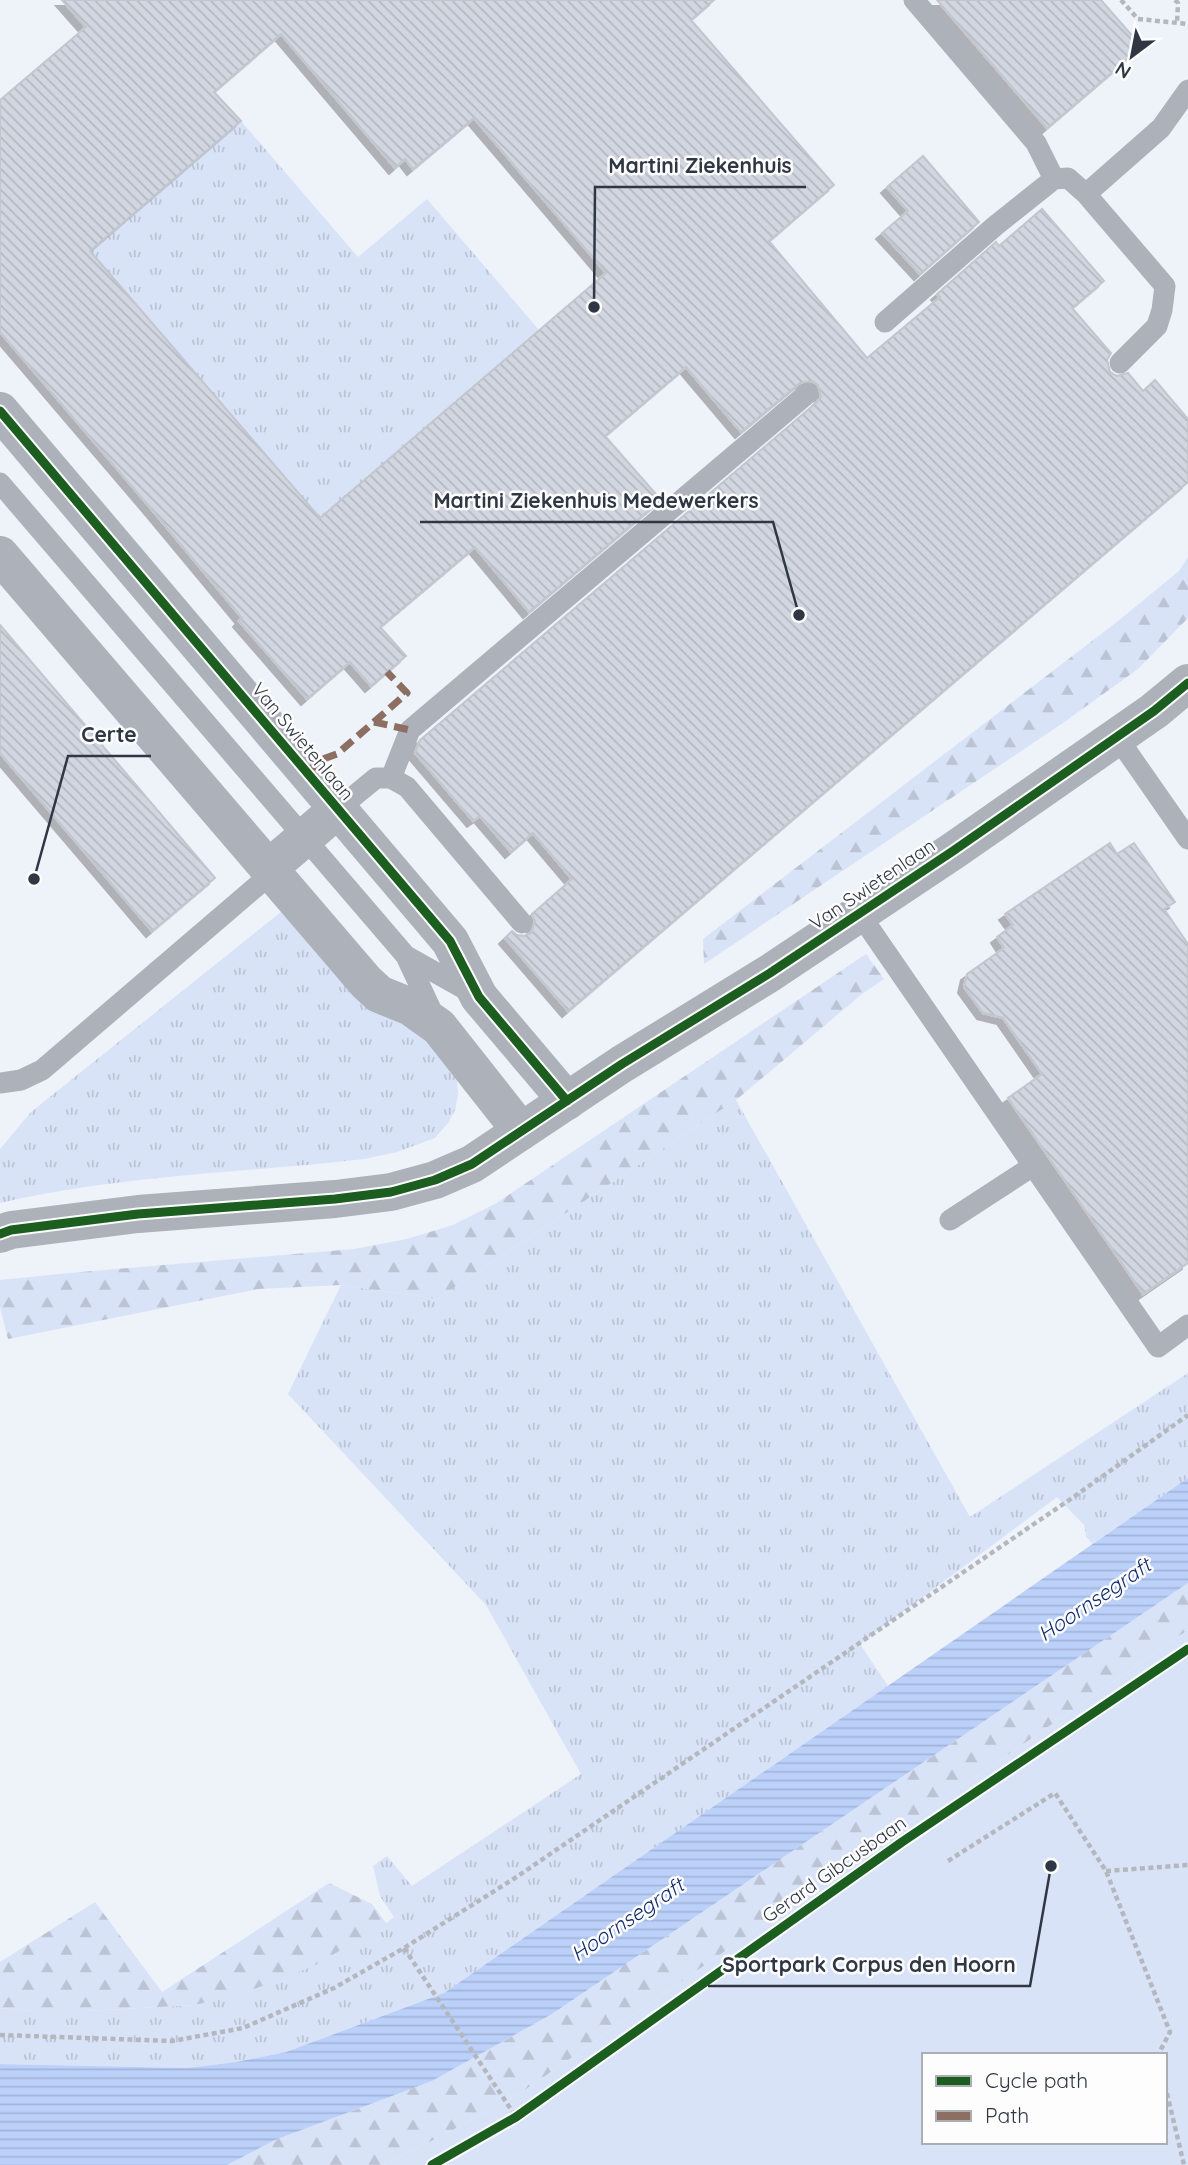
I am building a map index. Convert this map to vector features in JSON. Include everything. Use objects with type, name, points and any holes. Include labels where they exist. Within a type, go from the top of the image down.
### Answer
[{"type":"street","name":"Van Swietenlaan","points":[[0,411],[450,941],[479,997],[567,1101]]},
{"type":"street","points":[[0,555],[379,994],[411,1007],[439,1027],[522,1131]]},
{"type":"street","name":"Van Swietenlaan","points":[[0,1234],[11,1230],[138,1214],[335,1199],[391,1192],[435,1180],[472,1164],[622,1064],[770,973],[953,851],[1187,685]]},
{"type":"street","points":[[271,870],[338,809]]},
{"type":"lane","points":[[914,0],[1036,143],[1054,178]]},
{"type":"lane","points":[[1086,194],[1161,128],[1188,90]]},
{"type":"lane","points":[[885,322],[1054,178],[1068,178],[1086,194],[1165,286],[1157,326],[1120,363]]},
{"type":"lane","points":[[391,778],[410,730],[808,393]]},
{"type":"lane","points":[[0,483],[406,956],[439,1027]]},
{"type":"lane","points":[[1117,737],[1188,839]]},
{"type":"lane","points":[[338,809],[376,778],[391,778],[407,787],[522,923]]},
{"type":"lane","points":[[0,1083],[21,1080],[42,1070],[271,870]]},
{"type":"lane","points":[[859,913],[1157,1347],[1188,1325]]},
{"type":"lane","points":[[406,956],[479,997]]},
{"type":"lane","points":[[950,1220],[1034,1166]]},
{"type":"path","points":[[1121,0],[1138,19],[1188,24]]},
{"type":"path","points":[[1175,0],[1178,3],[1177,23]]},
{"type":"path","points":[[0,2035],[172,2041],[243,2028],[334,1988],[404,1948],[515,1878],[1064,1504],[1188,1415]]},
{"type":"path","points":[[948,1861],[1055,1793],[1106,1871],[1170,2032],[1159,2053]]},
{"type":"path","points":[[1106,1871],[1188,1865]]},
{"type":"path","points":[[404,1948],[516,2117]]},
{"type":"path","points":[[1167,2093],[1184,2165]]},
{"type":"path","points":[[505,2123],[528,2109]]},
{"type":"green space","points":[[241,121],[358,257],[427,199],[539,330],[320,518],[90,251]]},
{"type":"green space","points":[[1188,557],[1188,618],[1138,669],[1060,725],[704,964],[703,939],[1118,621],[1179,571]]},
{"type":"green space","points":[[281,912],[416,1025],[457,1077],[455,1110],[435,1138],[397,1152],[364,1159],[136,1180],[0,1203],[0,1149],[31,1112]]},
{"type":"green space","points":[[866,954],[884,979],[862,994],[736,1100],[437,1299],[341,1285],[258,1289],[8,1339],[0,1307],[0,1280],[354,1249],[407,1239],[453,1225],[495,1204]]},
{"type":"green space","points":[[736,1100],[970,1517],[1188,1373],[1188,1478],[1092,1544],[1086,1536],[1084,1525],[1057,1497],[860,1644],[888,1686],[444,1993],[286,2052],[236,2062],[187,2068],[0,2064],[0,2008],[85,2011],[195,2005],[386,1923],[394,1917],[380,1896],[373,1866],[387,1856],[412,1886],[581,1774],[486,1605],[288,1394],[341,1285],[437,1299]]},
{"type":"green space","points":[[1188,1583],[1188,1630],[525,2090],[384,2165],[227,2165],[275,2140],[432,2081],[552,2014]]},
{"type":"green space","points":[[1188,1630],[1188,2165],[384,2165],[525,2090]]},
{"type":"green space","points":[[329,1883],[372,1904],[386,1923],[314,1966],[249,1991],[195,2005],[85,2011],[0,2008],[0,1962],[95,1902],[162,1992]]},
{"type":"water","name":"Hoornsegraft","points":[[1188,1478],[1188,1583],[552,2014],[432,2081],[275,2140],[227,2165],[0,2165],[0,2064],[187,2068],[236,2062],[286,2052],[444,1993]]},
{"type":"building","points":[[62,0],[714,0],[691,20],[834,185],[769,241],[867,358],[940,297],[937,294],[996,242],[999,246],[1042,209],[1104,281],[1072,308],[1111,353],[1107,360],[1110,372],[1117,376],[1128,373],[1143,391],[1155,380],[1188,419],[1188,482],[568,1011],[505,938],[512,931],[524,936],[531,933],[535,921],[532,914],[572,879],[533,833],[511,852],[480,816],[473,821],[415,753],[420,740],[816,403],[821,397],[818,385],[812,381],[800,383],[741,432],[686,367],[605,436],[661,500],[529,612],[475,547],[380,627],[406,656],[371,686],[350,662],[307,699],[239,621],[242,618],[153,511],[0,332],[0,100],[86,27]],"holes":[[[281,34],[395,168],[405,159],[413,169],[474,118],[606,273],[320,518],[90,251],[241,121],[214,92]]]},
{"type":"building","points":[[937,0],[1101,0],[1142,47],[1047,128]]},
{"type":"building","points":[[923,156],[979,222],[920,274],[882,233],[908,211],[887,187]]},
{"type":"building","points":[[0,625],[215,878],[152,931],[0,753]]},
{"type":"building","points":[[1110,843],[1117,854],[1134,843],[1175,902],[1164,909],[1188,944],[1188,1263],[1143,1294],[1008,1098],[1042,1074],[1003,1018],[983,1013],[964,987],[967,974],[1004,948],[997,937],[1013,925],[1005,914]]},
{"type":"marked path","points":[[374,722],[407,693],[387,672]]},
{"type":"marked path","points":[[307,772],[323,759],[337,754],[374,722],[410,730]]},
{"type":"cycle path","points":[[0,411],[450,941],[479,997],[567,1101]]},
{"type":"cycle path","points":[[0,1234],[11,1230],[138,1214],[335,1199],[391,1192],[435,1180],[472,1164],[622,1064],[770,973],[953,851],[1154,711],[1188,683]]},
{"type":"cycle path","name":"Gerard Gibcusbaan","points":[[432,2165],[516,2117],[902,1842],[1188,1649]]},
{"type":"place","name":"Martini Ziekenhuis","points":[[594,307]]},
{"type":"place","name":"Martini Ziekenhuis Medewerkers","points":[[799,615]]},
{"type":"place","name":"Certe","points":[[34,879]]},
{"type":"place","name":"Sportpark Corpus den Hoorn","points":[[1051,1866]]}]
